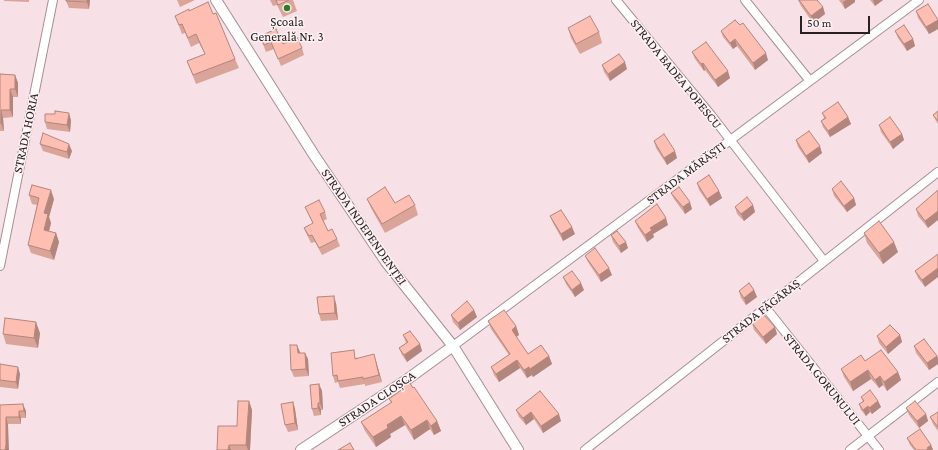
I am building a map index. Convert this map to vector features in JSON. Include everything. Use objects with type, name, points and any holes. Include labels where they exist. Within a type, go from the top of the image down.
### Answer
[{"type":"street","name":"STRADA HORIA","points":[[0,266],[53,0]]},
{"type":"street","name":"STRADA INDEPENDENȚEI","points":[[216,0],[310,148],[386,262],[453,346],[518,450]]},
{"type":"street","name":"STRADA BADEA POPESCU","points":[[616,0],[651,41],[824,261]]},
{"type":"street","points":[[745,0],[810,81]]},
{"type":"street","name":"STRADA MĂRĂȘTI","points":[[453,346],[919,0]]},
{"type":"street","name":"STRADA FĂGĂRAȘ","points":[[585,450],[938,172]]},
{"type":"street","name":"STRADA GORUNULUI","points":[[766,308],[879,450]]},
{"type":"street","name":"STRADA CLOȘCA","points":[[307,449],[453,346]]},
{"type":"street","points":[[850,450],[938,382]]},
{"type":"building","points":[[87,0],[87,2],[66,1]]},
{"type":"building","points":[[276,0],[289,0],[278,5]]},
{"type":"building","points":[[799,0],[817,0],[823,7],[811,16]]},
{"type":"building","points":[[208,2],[213,14],[216,13],[235,59],[193,75],[187,61],[205,54],[196,34],[188,38],[182,24],[179,25],[175,16]]},
{"type":"building","points":[[928,4],[938,20],[926,27],[916,11]]},
{"type":"building","points":[[590,16],[599,32],[576,44],[568,28]]},
{"type":"building","points":[[735,20],[740,25],[743,23],[766,53],[753,63],[735,39],[730,43],[721,31]]},
{"type":"building","points":[[904,25],[913,39],[904,44],[895,31]]},
{"type":"building","points":[[276,29],[283,44],[297,37],[302,48],[278,59],[271,42],[264,45],[261,39],[266,36],[265,34]]},
{"type":"building","points":[[706,42],[728,71],[715,80],[703,63],[701,64],[692,52]]},
{"type":"building","points":[[619,54],[625,62],[608,74],[602,65]]},
{"type":"building","points":[[0,74],[15,75],[15,89],[10,89],[10,110],[1,110],[1,123],[0,123]]},
{"type":"building","points":[[838,102],[848,117],[828,131],[821,121],[826,118],[822,113]]},
{"type":"building","points":[[55,111],[69,113],[67,125],[45,122],[45,114],[55,114]]},
{"type":"building","points":[[938,111],[938,121],[933,115]]},
{"type":"building","points":[[890,117],[902,134],[890,142],[879,125]]},
{"type":"building","points":[[809,131],[820,146],[806,156],[796,140]]},
{"type":"building","points":[[43,133],[69,144],[67,152],[40,144]]},
{"type":"building","points":[[664,134],[675,151],[664,158],[654,141]]},
{"type":"building","points":[[709,175],[719,191],[707,199],[697,183]]},
{"type":"building","points":[[841,181],[854,198],[844,206],[832,189]]},
{"type":"building","points":[[32,185],[51,190],[44,213],[48,214],[44,230],[56,233],[50,251],[28,245],[39,198],[29,195]]},
{"type":"building","points":[[385,187],[395,203],[409,195],[415,205],[382,224],[367,199]]},
{"type":"building","points":[[679,187],[690,202],[683,207],[671,193]]},
{"type":"building","points":[[938,190],[938,211],[925,221],[916,209]]},
{"type":"building","points":[[747,197],[753,205],[741,214],[735,207]]},
{"type":"building","points":[[319,200],[325,212],[320,214],[328,231],[332,229],[337,239],[319,248],[312,235],[309,236],[304,228],[313,223],[305,207]]},
{"type":"building","points":[[657,204],[666,218],[650,228],[652,230],[645,235],[635,221]]},
{"type":"building","points":[[561,210],[572,227],[561,234],[550,216]]},
{"type":"building","points":[[879,221],[894,242],[879,253],[864,233]]},
{"type":"building","points":[[617,231],[626,242],[619,246],[611,235]]},
{"type":"building","points":[[595,248],[609,268],[599,275],[585,256]]},
{"type":"building","points":[[938,254],[938,268],[922,280],[915,271]]},
{"type":"building","points":[[572,271],[581,283],[572,290],[563,277]]},
{"type":"building","points":[[749,283],[754,290],[744,298],[739,291]]},
{"type":"building","points":[[334,296],[335,313],[319,314],[317,297]]},
{"type":"building","points":[[467,301],[474,310],[458,323],[451,315]]},
{"type":"building","points":[[504,310],[516,326],[512,330],[528,354],[541,345],[549,356],[530,369],[529,367],[524,370],[517,360],[496,374],[491,367],[510,354],[488,321]]},
{"type":"building","points":[[763,314],[775,327],[763,337],[752,323]]},
{"type":"building","points":[[5,318],[36,322],[34,338],[3,334]]},
{"type":"building","points":[[890,325],[900,335],[886,347],[877,336]]},
{"type":"building","points":[[410,331],[420,344],[404,355],[399,348],[408,342],[403,335]]},
{"type":"building","points":[[924,339],[937,356],[927,363],[914,346]]},
{"type":"building","points":[[290,345],[297,345],[298,353],[305,353],[306,369],[291,370]]},
{"type":"building","points":[[354,350],[355,359],[374,354],[379,375],[363,379],[363,377],[338,381],[337,375],[333,376],[331,353]]},
{"type":"building","points":[[881,350],[898,372],[884,382],[880,376],[875,380],[868,370],[850,382],[841,369],[861,355],[865,361]]},
{"type":"building","points":[[0,364],[18,367],[16,382],[0,380]]},
{"type":"building","points":[[408,380],[437,421],[431,426],[427,420],[411,430],[401,416],[387,425],[388,428],[373,437],[361,422],[392,402],[389,399],[404,388],[402,384]]},
{"type":"building","points":[[319,384],[320,403],[318,403],[318,408],[312,409],[310,385]]},
{"type":"building","points":[[870,390],[878,401],[869,408],[868,406],[863,410],[859,404],[864,401],[861,397]]},
{"type":"building","points":[[540,391],[559,414],[541,426],[531,412],[523,418],[516,410]]},
{"type":"building","points":[[238,401],[249,401],[246,445],[229,445],[228,450],[217,450],[218,426],[237,426]]},
{"type":"building","points":[[915,401],[926,414],[917,421],[906,408]]},
{"type":"building","points":[[293,402],[295,423],[285,425],[281,404]]},
{"type":"building","points":[[23,404],[24,411],[19,411],[19,417],[6,417],[6,445],[5,450],[0,450],[0,405]]},
{"type":"building","points":[[938,412],[938,427],[930,417]]},
{"type":"building","points":[[920,429],[931,445],[927,448],[928,450],[916,450],[907,438]]},
{"type":"building","points":[[350,443],[354,450],[338,450]]},
{"type":"place","name":"Școala Generală Nr. 3","points":[[287,8]]}]
